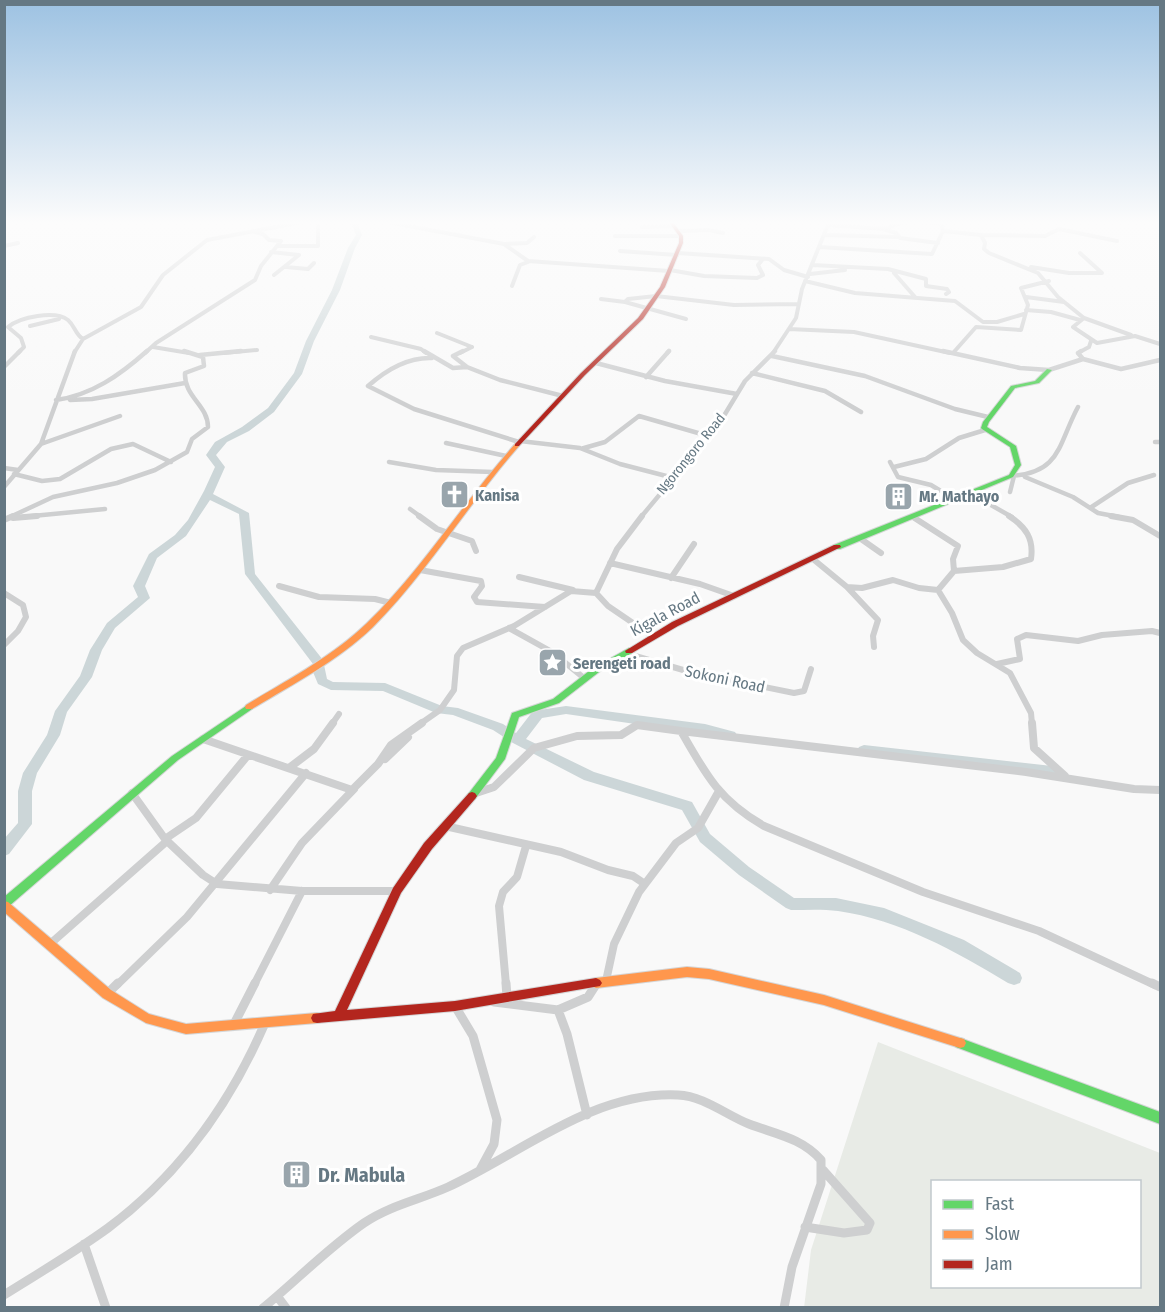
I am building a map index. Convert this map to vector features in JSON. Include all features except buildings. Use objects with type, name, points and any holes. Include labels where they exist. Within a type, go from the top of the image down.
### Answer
[{"type":"street","points":[[4,487],[40,444],[74,353],[83,339],[141,307],[156,283]]},
{"type":"street","points":[[68,399],[122,374],[153,347],[250,283]]},
{"type":"street","points":[[662,283],[649,308],[506,456],[420,570],[391,603],[356,637],[203,739],[132,794],[4,905],[107,994],[146,1018],[186,1029],[455,1006],[602,982],[687,972],[709,974],[814,995],[1069,1083],[1161,1118]]},
{"type":"street","name":"Ngorongoro Road","points":[[596,593],[610,563],[627,536],[705,435],[722,419],[752,373],[772,356],[796,318],[798,304],[806,283]]},
{"type":"street","points":[[825,283],[850,292],[961,303],[981,322]]},
{"type":"street","points":[[903,283],[915,297]]},
{"type":"street","points":[[926,283],[926,286],[947,290],[949,292],[946,294]]},
{"type":"street","points":[[976,327],[1019,331],[1028,305],[1021,288],[1039,283]]},
{"type":"street","points":[[1050,283],[1064,302]]},
{"type":"street","points":[[625,302],[628,299],[656,296],[734,305],[798,304]]},
{"type":"street","points":[[1026,297],[1064,302],[1075,307],[1082,319]]},
{"type":"street","points":[[601,298],[625,302],[686,319]]},
{"type":"street","points":[[952,353],[981,322],[1025,312],[1051,312],[1160,342]]},
{"type":"street","points":[[4,367],[24,347],[21,338],[8,325],[44,316],[63,319],[68,320],[75,333],[83,339]]},
{"type":"street","points":[[30,326],[63,319]]},
{"type":"street","points":[[1082,319],[1074,329],[1102,344],[1135,336]]},
{"type":"street","points":[[789,329],[854,332],[1005,362],[1020,368],[1049,370],[1083,359],[1119,369],[1161,360]]},
{"type":"street","points":[[437,333],[472,347],[453,356],[467,367],[500,380],[562,396]]},
{"type":"street","points":[[371,337],[421,349],[432,358],[453,368],[467,367]]},
{"type":"street","points":[[1083,359],[1078,352],[1089,348],[1091,340]]},
{"type":"street","points":[[6,519],[53,497],[117,483],[155,471],[187,452],[192,439],[209,424],[201,406],[188,395],[185,383],[185,373],[204,366],[204,360],[199,356],[179,350],[153,347]]},
{"type":"street","points":[[199,356],[257,350]]},
{"type":"street","points":[[646,377],[669,351]]},
{"type":"street","points":[[772,356],[865,376],[955,409],[988,417]]},
{"type":"street","points":[[432,358],[418,358],[383,375],[368,386],[387,398],[414,409],[520,442],[580,448],[620,464],[674,478]]},
{"type":"street","points":[[596,363],[646,377],[737,394]]},
{"type":"street","points":[[985,430],[988,417],[1013,387],[1034,383],[1049,370]]},
{"type":"street","points":[[752,373],[825,391],[861,412]]},
{"type":"street","points":[[56,400],[92,399],[185,383]]},
{"type":"street","points":[[1013,476],[1025,477],[1041,473],[1052,464],[1078,407]]},
{"type":"street","points":[[40,444],[120,416]]},
{"type":"street","points":[[580,448],[605,442],[639,416],[705,435]]},
{"type":"street","points":[[954,499],[931,485],[898,477],[892,464],[926,459],[959,438],[985,430],[1013,446],[1018,465],[1010,492]]},
{"type":"street","points":[[446,442],[506,456]]},
{"type":"street","points":[[4,468],[44,480],[57,479],[94,458],[128,445],[140,446],[159,458],[171,462]]},
{"type":"street","points":[[389,462],[435,470],[493,472]]},
{"type":"street","points":[[1090,508],[1128,483],[1154,475]]},
{"type":"street","name":"Kigala Road","points":[[339,1015],[397,891],[444,826],[491,774],[500,759],[515,715],[556,700],[584,678],[652,636],[734,596],[968,492],[1013,476]]},
{"type":"street","points":[[1025,477],[1103,514],[1133,520],[1161,536]]},
{"type":"street","points":[[938,590],[954,571],[991,566],[1011,567],[1031,559],[1034,551],[1031,536],[1022,525],[968,492]]},
{"type":"street","points":[[6,519],[105,509]]},
{"type":"street","points":[[410,509],[448,534],[472,541],[477,551]]},
{"type":"street","points":[[913,517],[958,546],[953,559],[954,571]]},
{"type":"street","points":[[861,539],[881,553]]},
{"type":"street","points":[[672,578],[694,544]]},
{"type":"street","points":[[813,559],[847,587],[878,620],[873,636],[874,647]]},
{"type":"street","points":[[610,563],[700,584],[734,596]]},
{"type":"street","points":[[420,570],[481,581],[482,586],[474,597],[477,602],[545,607]]},
{"type":"street","points":[[519,577],[543,580],[574,590],[596,593],[608,606],[652,636]]},
{"type":"street","points":[[847,587],[862,588],[893,580],[919,588],[938,590]]},
{"type":"street","points":[[279,586],[318,597],[375,598],[391,603]]},
{"type":"street","points":[[270,890],[303,843],[352,790],[432,717],[454,690],[458,653],[476,640],[509,628],[574,590]]},
{"type":"street","points":[[938,590],[952,613],[963,640],[977,653],[1010,674],[1031,713],[1034,748],[1050,765],[1068,778]]},
{"type":"street","points":[[4,594],[18,601],[27,612],[28,617],[20,631],[4,645]]},
{"type":"street","points":[[509,628],[552,652],[584,678]]},
{"type":"street","points":[[997,664],[1020,658],[1016,646],[1017,639],[1026,636],[1078,641],[1102,635],[1152,631],[1161,633]]},
{"type":"street","name":"Sokoni Road","points":[[625,653],[694,674],[798,693],[804,691],[811,669]]},
{"type":"street","points":[[289,768],[314,749],[339,714]]},
{"type":"street","points":[[473,794],[494,787],[534,748],[577,736],[621,735],[637,725],[1161,791]]},
{"type":"street","points":[[681,731],[719,791],[740,812],[818,850],[939,898],[1039,931],[1161,987]]},
{"type":"street","points":[[203,739],[352,790]]},
{"type":"street","points":[[50,944],[166,840],[196,818],[248,755]]},
{"type":"street","points":[[107,994],[187,918],[306,773]]},
{"type":"street","points":[[488,1000],[503,1005],[558,1010],[588,997],[602,982],[612,946],[645,884],[674,845],[698,829],[703,816],[717,799],[719,791]]},
{"type":"street","points":[[132,794],[166,840],[203,875],[217,884],[270,890],[397,891]]},
{"type":"street","points":[[444,826],[571,855],[608,870],[633,876],[645,884]]},
{"type":"street","points":[[507,998],[501,897],[517,878],[526,846]]},
{"type":"street","points":[[233,1026],[302,891]]},
{"type":"street","points":[[455,1006],[473,1036],[497,1120],[494,1144],[480,1170]]},
{"type":"street","points":[[558,1010],[567,1034],[587,1114]]},
{"type":"street","points":[[4,1295],[121,1218],[156,1187],[221,1113],[265,1023]]},
{"type":"street","points":[[263,1308],[302,1273],[380,1212],[448,1187],[587,1114],[652,1097],[689,1096],[808,1146],[822,1160],[823,1170],[792,1267],[784,1308]]},
{"type":"street","points":[[805,1227],[828,1232],[861,1232],[867,1230],[870,1223],[823,1170]]},
{"type":"street","points":[[84,1244],[106,1308]]},
{"type":"street","points":[[277,1296],[286,1308]]},
{"type":"shaded area","points":[[878,1042],[1160,1153],[1160,1307],[804,1308],[811,1250]]},
{"type":"waterway","points":[[4,850],[25,824],[25,791],[30,773],[53,735],[61,711],[86,677],[96,650],[111,626],[144,598],[139,586],[151,560],[156,553],[182,534],[218,474],[220,467],[211,455],[214,449],[223,440],[246,429],[276,404],[298,374],[310,341],[339,283]]},
{"type":"waterway","points":[[209,496],[244,513],[250,574],[319,663],[322,681],[331,686],[385,687],[440,710],[454,711],[498,727],[518,740]]},
{"type":"waterway","points":[[518,740],[538,714],[566,710],[705,729],[730,735]]},
{"type":"waterway","points":[[518,740],[589,776],[687,806],[705,838],[744,871],[791,904],[836,904],[884,914],[958,945],[1014,978]]},
{"type":"waterway","points":[[864,750],[1052,771]]},
{"type":"traffic: fast","points":[[837,547],[1011,476],[1018,465],[1013,446],[984,428],[986,422],[1013,387],[1037,382],[1049,370]]},
{"type":"traffic: fast","points":[[472,796],[500,759],[515,715],[556,701],[596,670],[629,651]]},
{"type":"traffic: fast","points":[[4,904],[175,758],[249,707]]},
{"type":"traffic: fast","points":[[960,1043],[1160,1118]]},
{"type":"traffic: slow","points":[[249,707],[328,659],[370,625],[409,582],[479,489],[517,445]]},
{"type":"traffic: slow","points":[[4,905],[107,994],[146,1018],[186,1029],[317,1018]]},
{"type":"traffic: slow","points":[[596,983],[687,972],[709,974],[824,1000],[960,1043]]},
{"type":"traffic: jam","points":[[517,445],[583,374],[640,319],[664,283]]},
{"type":"traffic: jam","points":[[629,651],[675,624],[837,547]]},
{"type":"traffic: jam","points":[[339,1015],[397,891],[428,846],[472,796]]},
{"type":"traffic: jam","points":[[317,1018],[455,1006],[596,983]]},
{"type":"place","name":"Kanisa","points":[[454,495]]},
{"type":"place","name":"Mr. Mathayo","points":[[898,496]]},
{"type":"place","name":"Serengeti road","points":[[552,663]]},
{"type":"place","name":"Dr. Mabula","points":[[297,1175]]}]
